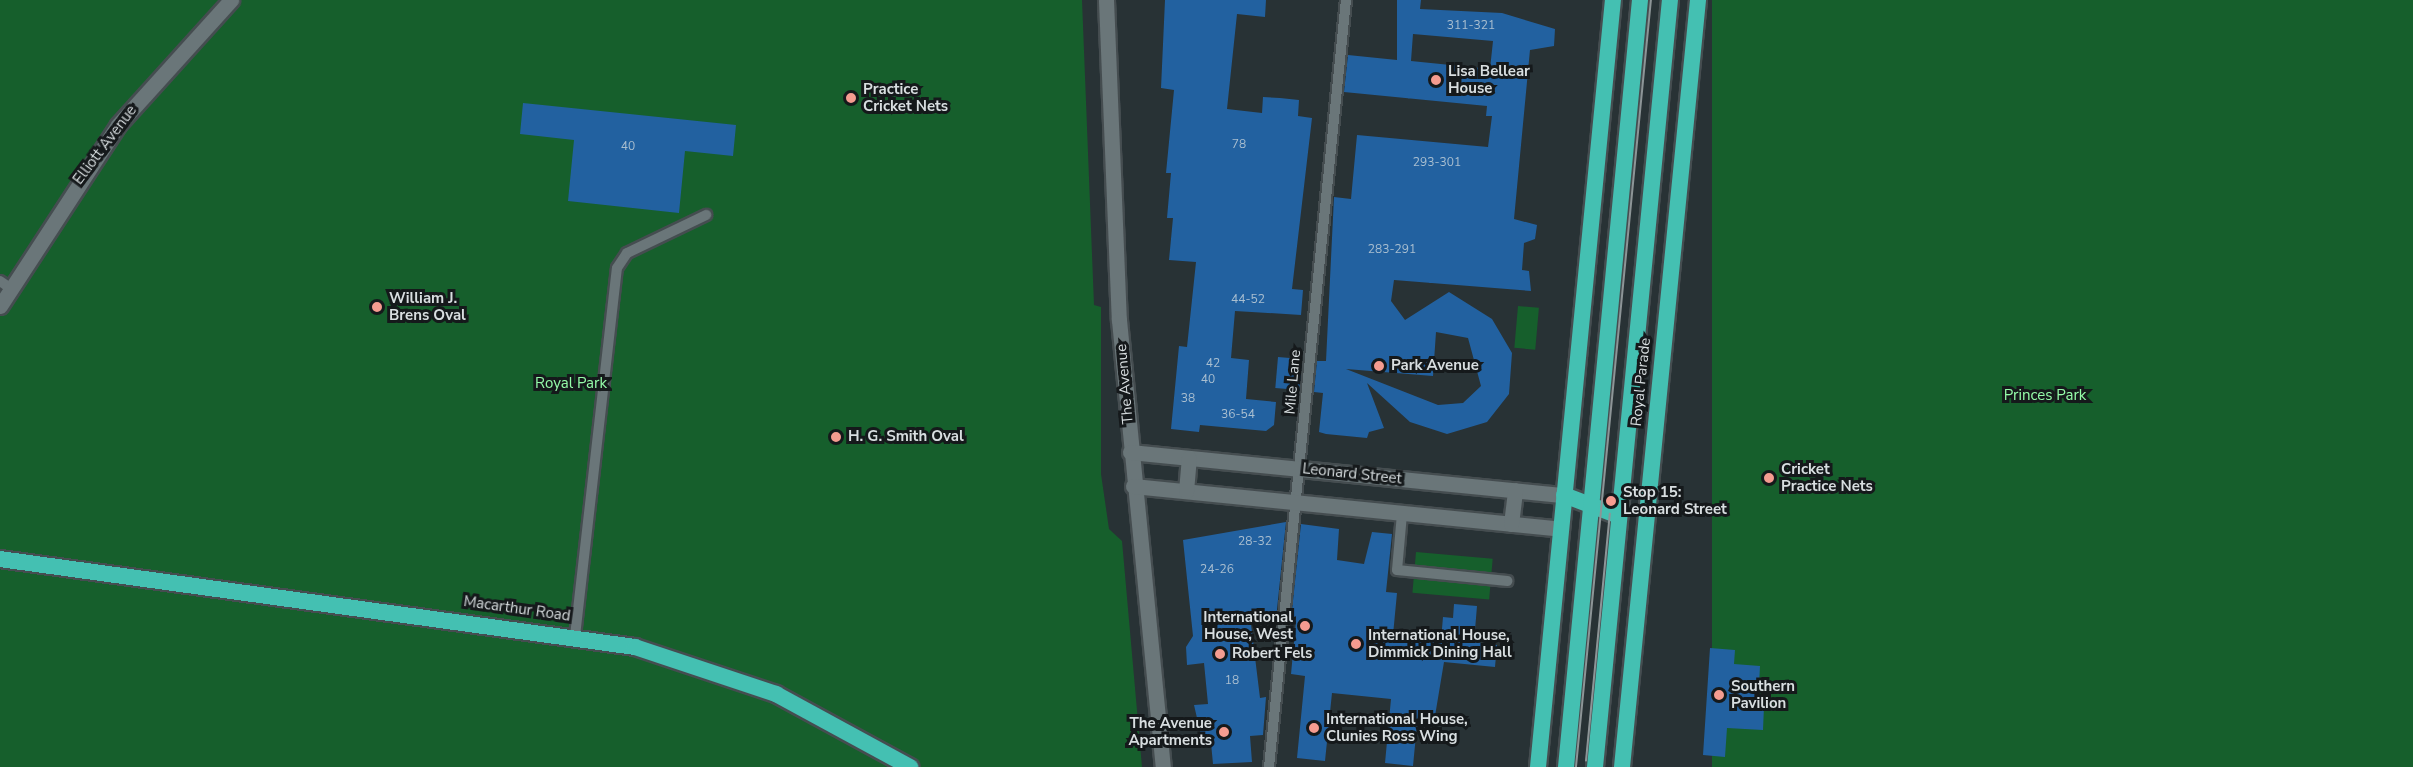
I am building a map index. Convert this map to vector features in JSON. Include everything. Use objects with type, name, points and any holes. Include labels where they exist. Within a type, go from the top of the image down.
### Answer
[{"type":"highway","points":[[1538,767],[1613,0]]},
{"type":"highway","points":[[1566,767],[1640,0]]},
{"type":"highway","name":"Royal Parade","points":[[1594,767],[1670,0]]},
{"type":"highway","name":"Royal Parade","points":[[1622,767],[1698,0]]},
{"type":"highway","points":[[1597,166],[1624,169]]},
{"type":"highway","points":[[1653,171],[1680,174]]},
{"type":"highway","points":[[1623,478],[1649,480]]},
{"type":"highway","points":[[1564,495],[1591,514]]},
{"type":"highway","points":[[1561,529],[1591,514],[1619,516]]},
{"type":"highway","points":[[1616,548],[1642,550]]},
{"type":"highway","name":"Macarthur Road","points":[[0,549],[94,569]]},
{"type":"highway","name":"Macarthur Road","points":[[0,559],[94,569],[575,636],[671,656],[751,684],[910,767]]},
{"type":"highway","points":[[1598,729],[1625,732]]},
{"type":"street","name":"Elliott Avenue","points":[[0,306],[5,285],[118,125],[231,0]]},
{"type":"street","name":"The Avenue","points":[[1106,0],[1113,220],[1130,452],[1163,767]]},
{"type":"street","name":"Leonard Street","points":[[1130,452],[1564,495]]},
{"type":"street","points":[[1186,491],[1190,458]]},
{"type":"street","points":[[1133,486],[1561,529]]},
{"type":"street","points":[[1511,524],[1515,490]]},
{"type":"lane","name":"Mile Lane","points":[[1269,767],[1346,0]]},
{"type":"lane","points":[[575,636],[617,268],[627,253],[706,215]]},
{"type":"lane","points":[[1402,514],[1397,570],[1507,581]]},
{"type":"green space","name":"Royal Park","points":[[0,0],[1082,0],[1094,305],[1101,307],[1101,474],[1109,529],[1122,541],[1142,767],[0,767]]},
{"type":"green space","name":"Princes Park","points":[[1712,0],[2413,0],[2413,767],[1712,767]]},
{"type":"green space","points":[[1518,306],[1539,308],[1535,350],[1514,348]]},
{"type":"green space","points":[[1416,552],[1493,559],[1489,600],[1412,593]]},
{"type":"building","points":[[1165,0],[1266,0],[1265,17],[1237,14],[1227,109],[1262,113],[1263,97],[1299,100],[1298,116],[1312,118],[1292,289],[1303,290],[1301,315],[1235,311],[1231,358],[1249,360],[1246,399],[1276,402],[1274,425],[1266,431],[1200,425],[1199,432],[1171,429],[1179,346],[1187,347],[1196,262],[1169,260],[1173,218],[1167,218],[1171,173],[1166,173],[1174,90],[1161,88]]},
{"type":"building","points":[[1397,0],[1421,0],[1420,9],[1502,13],[1555,29],[1554,46],[1530,50],[1514,219],[1537,225],[1535,239],[1524,243],[1522,270],[1529,271],[1531,291],[1394,280],[1391,301],[1405,320],[1449,292],[1492,319],[1512,353],[1509,394],[1487,422],[1447,434],[1410,422],[1367,383],[1384,428],[1369,432],[1367,438],[1326,434],[1319,432],[1323,393],[1314,392],[1317,361],[1326,361],[1334,197],[1351,199],[1357,135],[1488,147],[1492,116],[1486,116],[1487,106],[1344,92],[1348,55],[1397,60]],"holes":[[[1413,34],[1493,41],[1490,69],[1411,61]],[[1436,332],[1468,338],[1481,386],[1463,403],[1438,405],[1346,369],[1433,376]]]},
{"type":"building","points":[[523,103],[736,125],[733,156],[685,151],[679,213],[568,201],[574,140],[520,134]]},
{"type":"building","points":[[1278,357],[1302,359],[1299,390],[1275,388]]},
{"type":"building","points":[[1286,522],[1276,619],[1250,616],[1260,698],[1266,697],[1263,735],[1250,736],[1252,762],[1213,764],[1211,743],[1203,744],[1194,705],[1208,704],[1204,663],[1187,665],[1186,647],[1193,636],[1183,540]]},
{"type":"building","points":[[1301,524],[1339,529],[1337,560],[1364,564],[1372,532],[1392,534],[1386,592],[1397,593],[1393,635],[1441,640],[1443,617],[1453,618],[1454,604],[1477,606],[1474,642],[1497,645],[1495,667],[1444,662],[1435,716],[1418,714],[1413,766],[1385,763],[1391,699],[1332,693],[1325,761],[1297,758],[1305,676],[1291,674],[1296,621],[1291,620]]},
{"type":"building","name":"Southern Pavilion","points":[[1710,648],[1735,650],[1734,664],[1760,666],[1758,705],[1764,706],[1763,730],[1727,728],[1725,757],[1703,755]]},
{"type":"tram line","points":[[1576,767],[1651,0]]},
{"type":"tram line","points":[[1586,761],[1610,514]]},
{"type":"place","name":"Lisa Bellear House","points":[[1436,80]]},
{"type":"place","name":"Practice Cricket Nets","points":[[851,98]]},
{"type":"place","name":"William J. Brens Oval","points":[[377,307]]},
{"type":"place","name":"Park Avenue","points":[[1379,366]]},
{"type":"place","name":"H. G. Smith Oval","points":[[836,437]]},
{"type":"place","name":"Cricket Practice Nets","points":[[1769,478]]},
{"type":"place","name":"Stop 15: Leonard Street","points":[[1611,501]]},
{"type":"place","name":"International House, West","points":[[1305,626]]},
{"type":"place","name":"International House, Dimmick Dining Hall","points":[[1356,644]]},
{"type":"place","name":"Robert Fels","points":[[1220,654]]},
{"type":"place","name":"Southern Pavilion","points":[[1719,695]]},
{"type":"place","name":"International House, Clunies Ross Wing","points":[[1314,728]]},
{"type":"place","name":"The Avenue Apartments","points":[[1224,732]]}]
